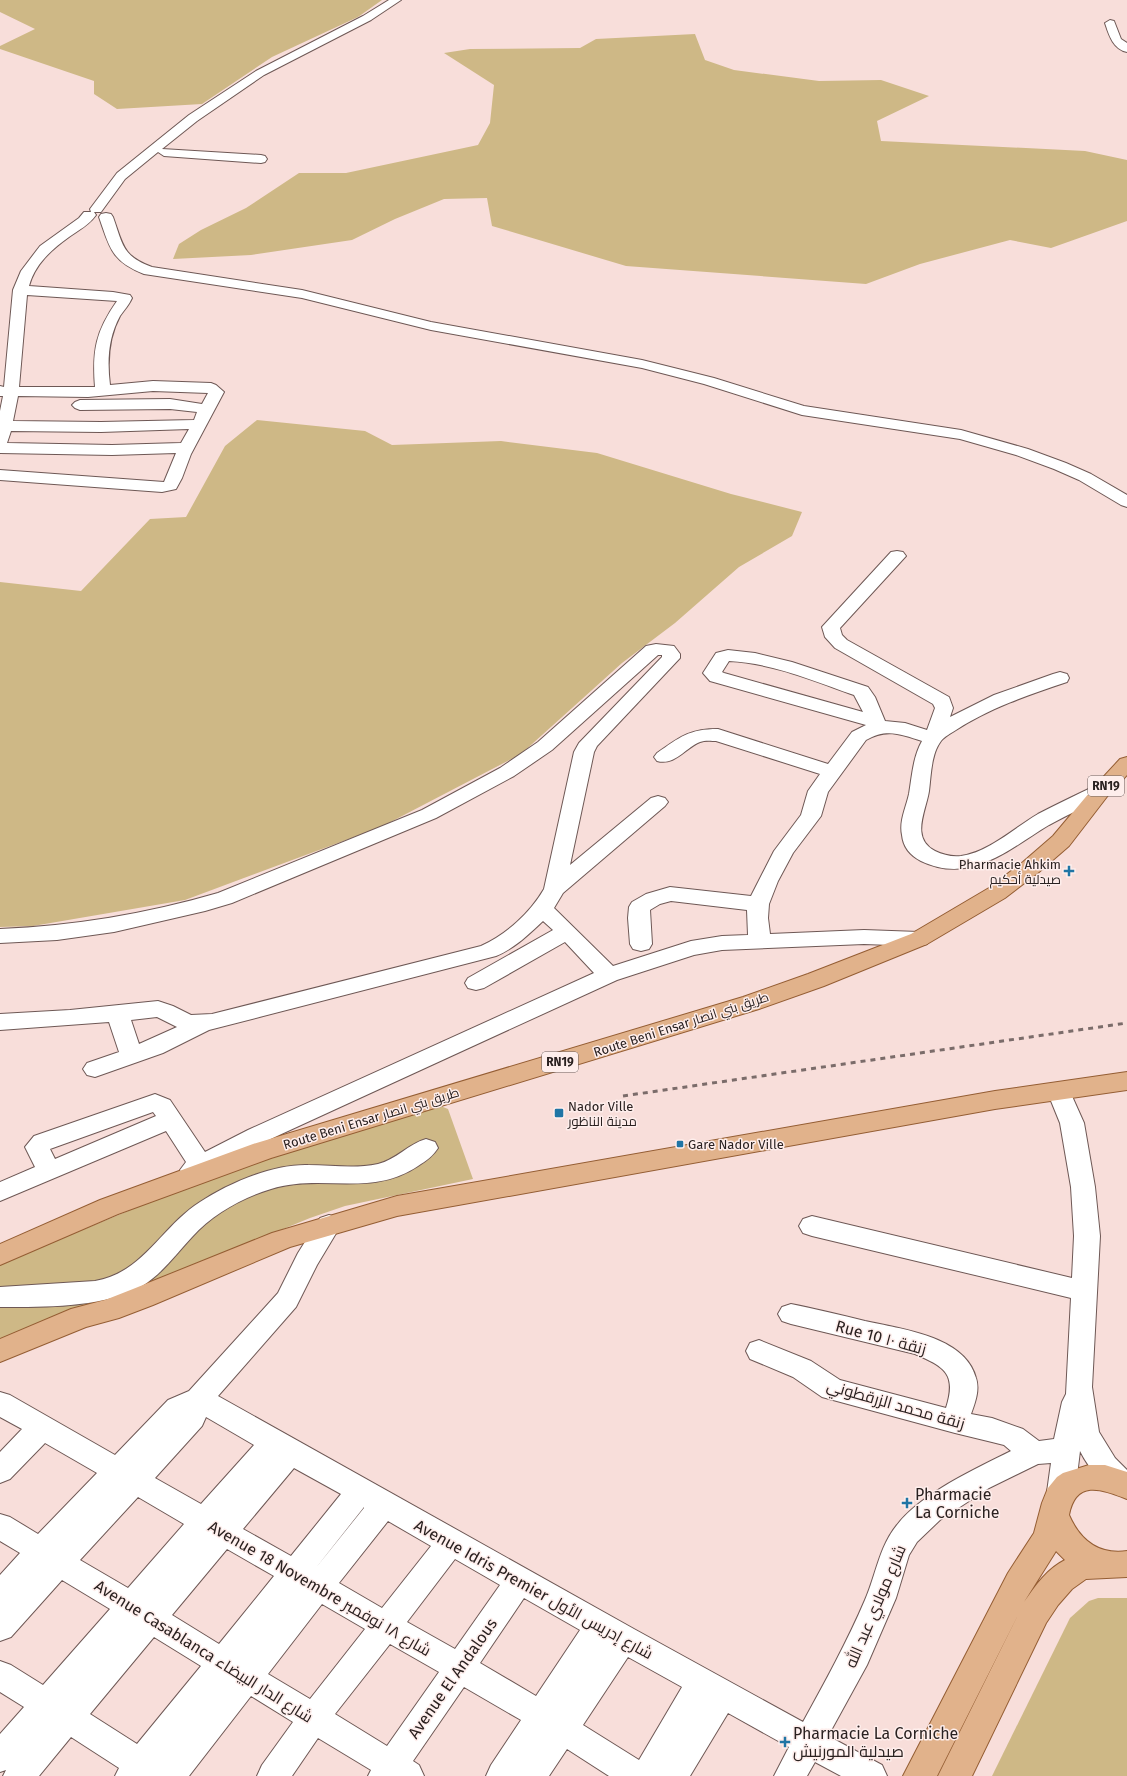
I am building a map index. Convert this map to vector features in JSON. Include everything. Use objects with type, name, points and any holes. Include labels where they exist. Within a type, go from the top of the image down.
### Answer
[{"type":"main road","name":"Route Beni Ensar طريق بني انصار","points":[[0,1254],[72,1222],[154,1190],[262,1151],[751,1003],[816,980],[918,939],[997,893],[1031,867],[1061,841],[1102,790],[1127,763]]},
{"type":"main road","points":[[0,1351],[81,1317],[109,1310],[281,1240],[396,1206],[469,1192],[1059,1090],[1127,1081]]},
{"type":"main road","points":[[0,1362],[85,1325],[109,1310]]},
{"type":"main road","points":[[920,1776],[1016,1588],[1048,1535],[1058,1505],[1068,1485],[1087,1477],[1098,1477],[1124,1484]]},
{"type":"main road","points":[[1058,1505],[1059,1532],[1069,1546],[1084,1557],[1114,1564]]},
{"type":"main road","points":[[955,1776],[1045,1597],[1056,1584],[1077,1567],[1114,1564]]},
{"type":"street","points":[[1,439],[16,334],[16,293],[35,259],[51,244],[78,226],[103,213],[117,196],[164,152],[219,105],[260,73],[368,18],[396,0]]},
{"type":"street","points":[[406,0],[374,22],[321,46],[219,105],[167,138],[121,176],[103,213],[112,238],[120,254],[135,266],[149,271],[302,294],[431,326],[642,364],[709,381],[752,396],[802,410],[961,435],[1022,452],[1060,466],[1085,477],[1127,502]]},
{"type":"street","points":[[1110,23],[1116,40],[1127,49]]},
{"type":"street","points":[[164,152],[262,159]]},
{"type":"street","points":[[103,213],[127,254],[136,261],[162,270],[280,285],[446,325],[630,356],[684,370],[805,406],[939,427],[992,438],[1048,455],[1094,476],[1127,496]]},
{"type":"street","points":[[16,293],[107,295],[125,298],[108,324],[100,348],[103,391]]},
{"type":"street","points":[[0,475],[166,487],[172,483],[186,448],[216,392],[211,388],[153,386],[103,391],[7,396]]},
{"type":"street","points":[[7,396],[170,404],[206,409]]},
{"type":"street","points":[[1,439],[101,427],[200,424]]},
{"type":"street","points":[[1,439],[70,450],[186,448]]},
{"type":"street","points":[[897,556],[832,627],[834,637],[841,644],[942,701],[944,708],[925,758],[919,794],[911,824],[912,838],[916,848],[930,856],[946,861],[961,862],[985,857],[1046,818],[1102,790]]},
{"type":"street","points":[[0,936],[26,936],[93,928],[151,918],[196,907],[225,898],[429,814],[507,772],[545,746],[652,650],[668,650],[671,654],[671,658],[594,737],[584,752],[555,889]]},
{"type":"street","points":[[877,725],[866,697],[861,691],[786,666],[755,658],[728,655],[722,657],[712,673],[717,677],[877,725],[896,727],[933,738]]},
{"type":"street","points":[[933,738],[958,720],[1004,698],[1060,678]]},
{"type":"street","points":[[760,941],[757,918],[758,904],[784,851],[811,816],[818,791],[860,736],[877,725]]},
{"type":"street","points":[[664,757],[694,737],[703,735],[718,735],[833,772]]},
{"type":"street","points":[[95,1069],[155,1047],[202,1024],[488,951],[502,946],[543,909],[555,889],[658,802]]},
{"type":"street","points":[[642,944],[639,918],[640,907],[653,899],[670,894],[758,904]]},
{"type":"street","points":[[543,909],[567,931],[609,976]]},
{"type":"street","points":[[476,983],[567,931]]},
{"type":"street","points":[[154,1190],[256,1136],[609,976],[691,948],[722,943],[760,941],[864,937],[918,939]]},
{"type":"street","points":[[0,1022],[158,1009],[169,1012],[184,1021],[202,1024]]},
{"type":"street","points":[[117,1013],[132,1056]]},
{"type":"street","points":[[1059,1090],[1072,1123],[1083,1187],[1087,1236],[1079,1388],[1084,1432],[1093,1449],[1105,1466],[1124,1484]]},
{"type":"street","points":[[0,1192],[170,1120],[201,1166]]},
{"type":"street","points":[[0,1297],[34,1297],[87,1293],[105,1290],[124,1284],[142,1273],[158,1259],[194,1220],[226,1198],[240,1191],[279,1177],[296,1174],[374,1174],[388,1171],[426,1148]]},
{"type":"street","points":[[0,1627],[50,1556],[126,1476],[192,1418],[198,1400],[287,1300],[307,1260],[329,1225]]},
{"type":"street","points":[[812,1226],[1083,1291]]},
{"type":"street","name":"Rue 10 زنقة ١٠","points":[[791,1314],[919,1344],[951,1361],[960,1371],[964,1385],[955,1422]]},
{"type":"street","name":"زنقة محمد الزرقطوني","points":[[760,1351],[802,1369],[832,1389],[955,1422],[992,1430],[1013,1437],[1034,1453]]},
{"type":"street","points":[[1058,1505],[1066,1450],[1079,1388]]},
{"type":"street","name":"Avenue Idris Premier شارع إدريس الأول","points":[[198,1400],[520,1580],[611,1633],[871,1776]]},
{"type":"street","name":"Avenue 18 Novembre شارع ١٨ نوفمبر","points":[[0,1403],[552,1721],[637,1776]]},
{"type":"street","points":[[0,1471],[42,1427]]},
{"type":"street","points":[[0,1757],[57,1710],[281,1447]]},
{"type":"street","name":"شارع مولاي عبد الله","points":[[790,1776],[856,1655],[876,1610],[896,1550],[907,1533],[930,1511],[953,1495],[979,1480],[1034,1453],[1066,1450]]},
{"type":"street","points":[[0,1675],[57,1710],[144,1772],[222,1662],[306,1580],[372,1498]]},
{"type":"street","name":"Avenue Casablanca شارع الدار البيضاء","points":[[0,1526],[247,1677],[394,1772]]},
{"type":"street","points":[[273,1776],[313,1719],[451,1542]]},
{"type":"street","points":[[0,1595],[50,1556]]},
{"type":"street","points":[[169,1776],[247,1677],[306,1580]]},
{"type":"street","name":"Avenue El Andalous","points":[[394,1772],[459,1668],[520,1580]]},
{"type":"street","points":[[502,1776],[552,1721],[611,1633]]},
{"type":"street","points":[[647,1776],[712,1688]]},
{"type":"street","points":[[672,1776],[712,1688]]},
{"type":"street","points":[[19,1776],[57,1710]]},
{"type":"street","points":[[531,1776],[552,1721]]},
{"type":"shaded area","points":[[0,0],[382,0],[358,17],[272,57],[202,104],[117,109],[94,94],[94,81],[0,49],[0,46],[35,29],[0,12]]},
{"type":"shaded area","points":[[695,34],[705,60],[734,70],[819,81],[881,80],[929,96],[877,121],[881,141],[1085,151],[1127,160],[1127,221],[1051,248],[1010,240],[920,264],[866,284],[626,266],[492,226],[487,198],[444,199],[395,219],[352,240],[251,255],[173,259],[179,244],[201,230],[246,208],[299,173],[346,173],[478,145],[490,123],[494,85],[444,53],[470,49],[580,48],[596,39]]},
{"type":"shaded area","points":[[257,420],[365,431],[392,445],[501,441],[597,453],[731,494],[802,512],[792,536],[739,567],[675,623],[622,663],[521,754],[381,827],[185,900],[33,926],[0,927],[0,582],[81,591],[150,519],[186,517],[225,446]]},
{"type":"shaded area","points":[[438,1105],[448,1109],[473,1179],[345,1206],[310,1218],[0,1345],[0,1264],[252,1161]]},
{"type":"shaded area","points":[[1098,1598],[1127,1598],[1127,1776],[992,1776],[1070,1618],[1089,1601]]},
{"type":"railway","points":[[623,1096],[1127,1023]]},
{"type":"place","name":"Pharmacie Ahkim صيدلية أحكيم","points":[[1069,871]]},
{"type":"place","name":"Nador Ville مدينة الناظور","points":[[559,1113]]},
{"type":"place","name":"Gare Nador Ville","points":[[680,1144]]},
{"type":"place","name":"Pharmacie La Corniche","points":[[907,1503]]},
{"type":"place","name":"Pharmacie La Corniche صيدلية المورنيش","points":[[785,1742]]}]
